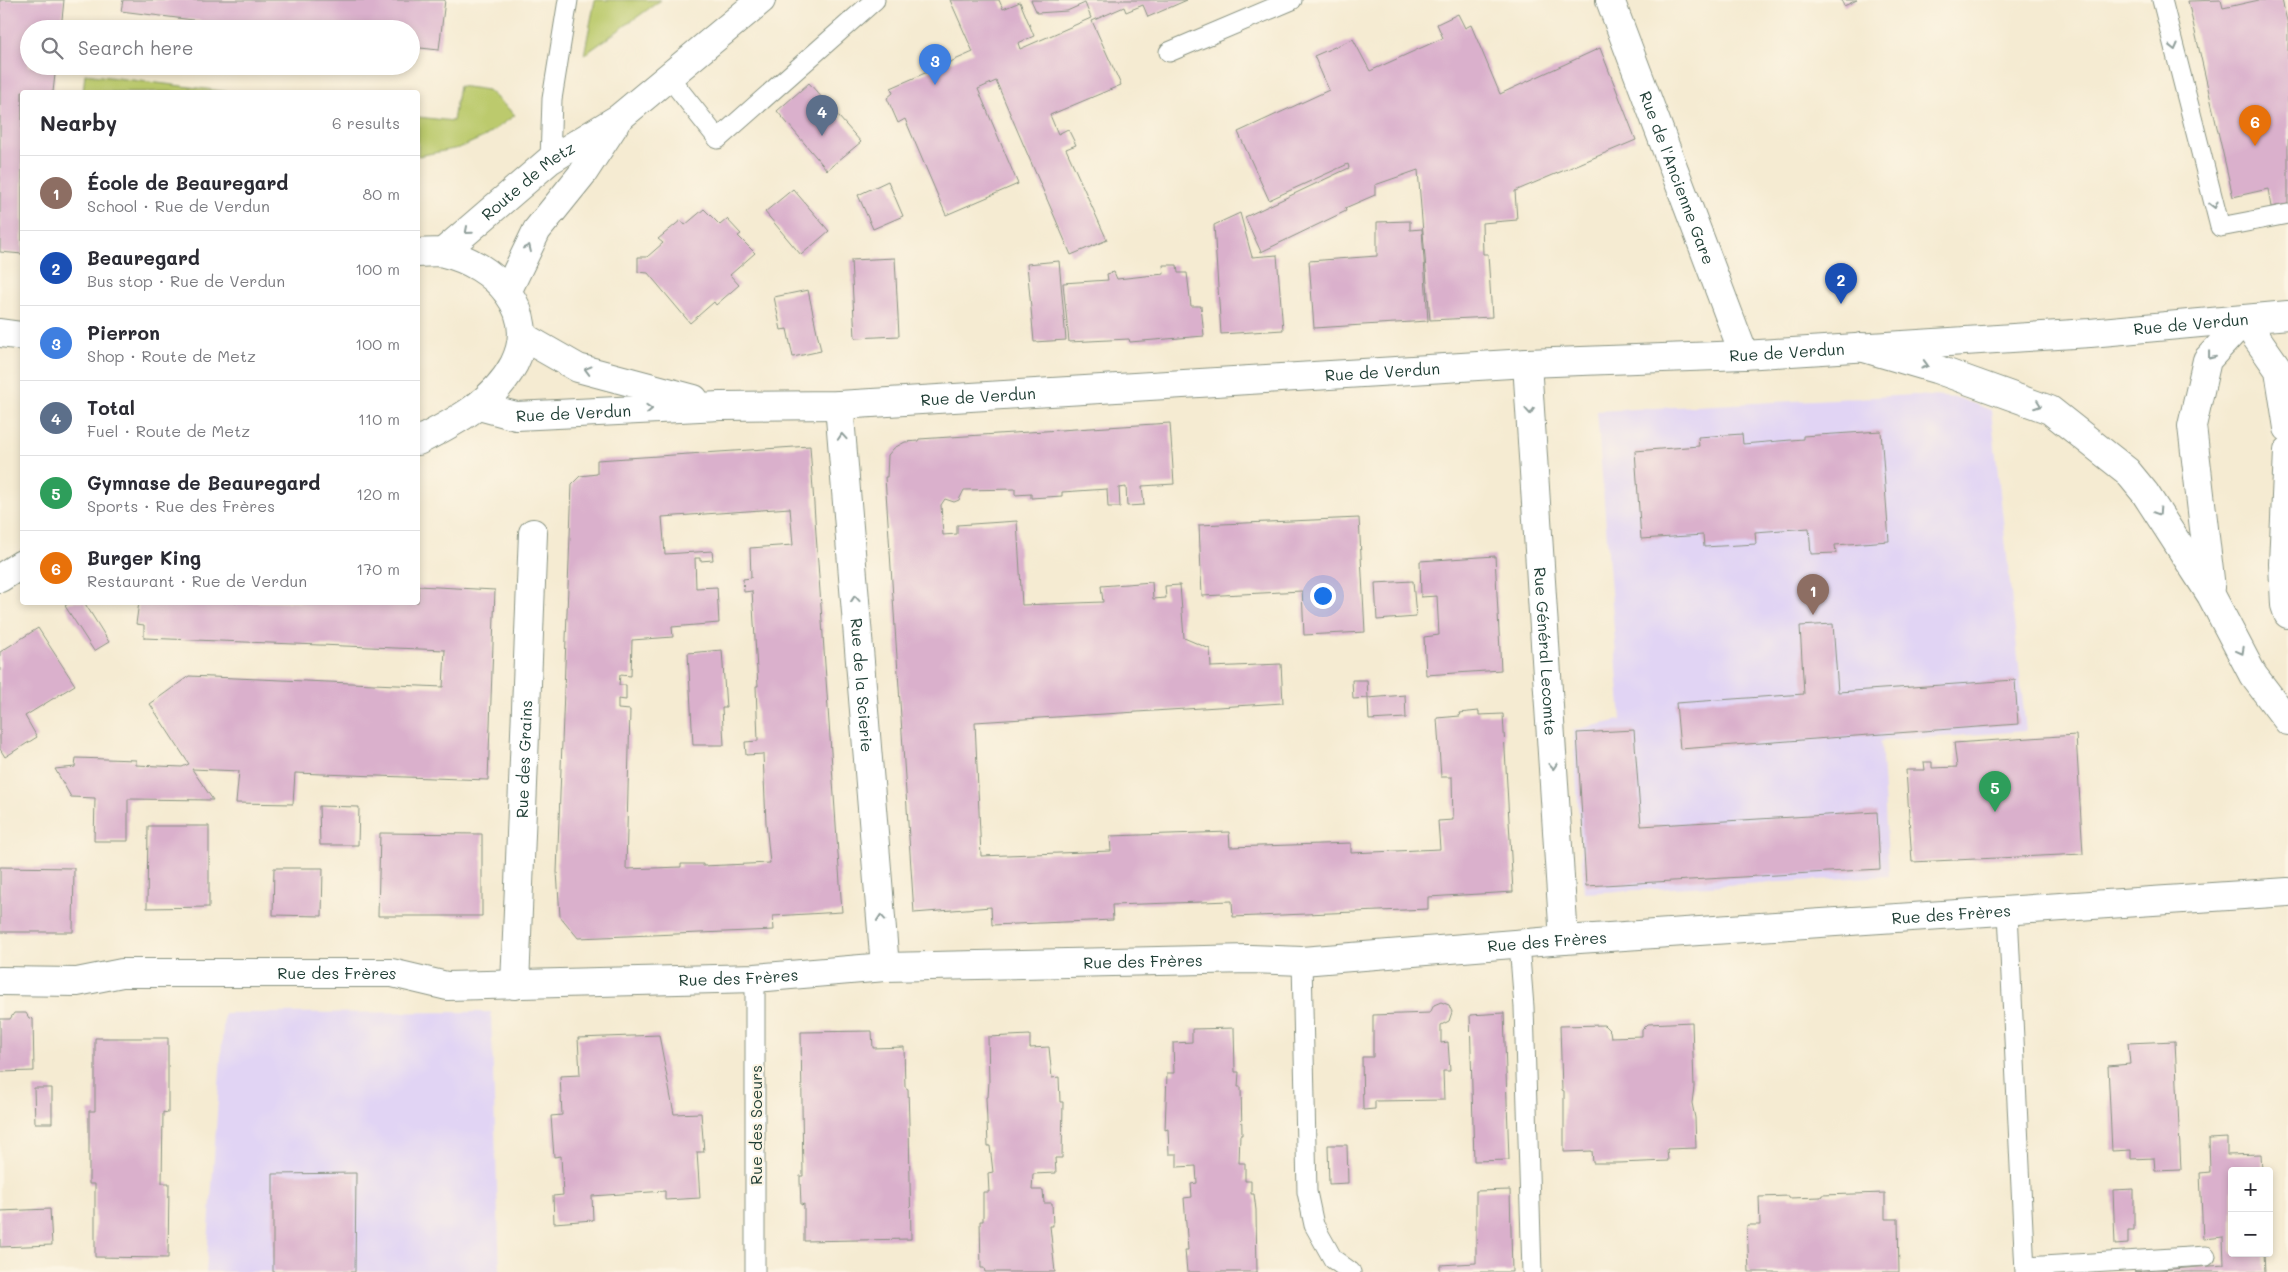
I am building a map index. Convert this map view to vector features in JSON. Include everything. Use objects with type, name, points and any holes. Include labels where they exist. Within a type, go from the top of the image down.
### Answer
[{"type":"main road","name":"Route de Metz","points":[[430,253],[550,160],[619,118],[761,0]]},
{"type":"main road","name":"Rue de l'Ancienne Gare","points":[[1610,0],[1744,355]]},
{"type":"main road","name":"Route de Metz","points":[[507,292],[537,230],[583,173],[619,118]]},
{"type":"main road","points":[[420,440],[446,427],[479,406],[499,384],[514,363],[522,336],[520,315],[507,292],[480,266],[430,253]]},
{"type":"main road","name":"Rue de Verdun","points":[[479,406],[516,416],[720,406],[839,405],[1527,363],[1744,355],[2244,320],[2288,315]]},
{"type":"main road","points":[[2212,595],[2192,426],[2207,360],[2244,320],[2279,370],[2288,428]]},
{"type":"main road","points":[[0,333],[20,336]]},
{"type":"main road","points":[[522,336],[578,368],[720,406]]},
{"type":"main road","points":[[1861,347],[1936,369],[2050,410],[2126,471],[2145,493],[2212,595],[2254,675],[2288,721]]},
{"type":"main road","name":"Rue Général Lecomte","points":[[1527,363],[1564,940]]},
{"type":"main road","name":"Rue de la Scierie","points":[[839,405],[885,967]]},
{"type":"main road","points":[[2288,451],[2285,605],[2288,614]]},
{"type":"main road","name":"Rue des Grains","points":[[515,985],[533,533]]},
{"type":"main road","name":"Rue des Frères","points":[[0,981],[76,982],[122,973],[392,973],[447,986],[755,978],[885,967],[1240,959],[1302,962],[1564,940],[2288,892]]},
{"type":"lane","points":[[550,160],[552,99],[568,0]]},
{"type":"lane","points":[[668,76],[718,139],[875,0]]},
{"type":"lane","points":[[1169,52],[1292,0]]},
{"type":"lane","points":[[2162,0],[2220,226],[2288,214]]},
{"type":"lane","points":[[2008,912],[2025,1270],[2206,1256]]},
{"type":"lane","points":[[1519,944],[1524,1007],[1532,1272]]},
{"type":"lane","points":[[1302,962],[1307,1192],[1314,1225],[1333,1259],[1351,1272]]},
{"type":"lane","name":"Rue des Soeurs","points":[[755,978],[755,1272]]},
{"type":"shaded area","points":[[1914,395],[1958,398],[1991,410],[2026,731],[1881,741],[1889,876],[1584,893],[1573,730],[1621,720],[1597,411]]},
{"type":"shaded area","points":[[491,1012],[500,1272],[206,1272],[224,1013]]},
{"type":"green space","points":[[595,0],[661,0],[584,55]]},
{"type":"green space","points":[[85,75],[93,75],[214,90],[83,90]]},
{"type":"green space","points":[[459,86],[488,90],[515,115],[486,136],[459,148],[420,156],[420,117],[453,121]]},
{"type":"building","points":[[0,0],[64,0],[62,20],[20,20],[20,75],[55,75],[53,90],[20,90],[20,254],[0,252]]},
{"type":"building","points":[[123,0],[445,0],[439,50],[420,48],[420,20],[193,20],[121,11]]},
{"type":"building","points":[[950,0],[999,0],[1003,9],[1020,2],[1034,36],[1018,43],[1020,49],[1091,18],[1085,3],[1067,11],[1037,13],[1031,0],[1187,0],[1148,17],[1143,5],[1126,12],[1124,7],[1092,21],[1121,85],[1050,115],[1058,134],[1068,129],[1076,145],[1066,149],[1107,240],[1071,255],[996,81],[978,89],[1018,184],[946,215],[905,119],[898,123],[887,98],[893,93],[891,88],[973,52]]},
{"type":"building","points":[[1841,0],[1857,0],[1844,6]]},
{"type":"building","points":[[2221,0],[2223,8],[2259,0],[2282,0],[2288,25],[2288,204],[2271,207],[2268,189],[2233,197],[2188,1]]},
{"type":"building","points":[[1458,14],[1465,28],[1471,25],[1500,94],[1600,48],[1636,140],[1515,191],[1517,220],[1482,223],[1483,254],[1488,254],[1492,317],[1430,320],[1418,170],[1375,185],[1375,195],[1345,208],[1346,211],[1261,252],[1245,217],[1349,168],[1348,164],[1269,200],[1238,132],[1329,90],[1314,56],[1353,39],[1370,71],[1443,38],[1437,24]]},
{"type":"building","points":[[809,83],[861,142],[827,170],[777,111]]},
{"type":"building","points":[[888,181],[903,216],[873,229],[858,195]]},
{"type":"building","points":[[793,189],[829,231],[801,255],[765,212]]},
{"type":"building","points":[[704,209],[720,225],[727,219],[741,234],[738,236],[755,253],[730,275],[739,285],[716,305],[714,302],[690,323],[648,273],[638,272],[638,257],[647,257],[663,243],[658,239],[681,220],[685,225]]},
{"type":"building","points":[[1240,213],[1252,257],[1277,255],[1283,330],[1221,334],[1214,225]]},
{"type":"building","points":[[1410,221],[1410,230],[1422,229],[1428,321],[1314,328],[1309,261],[1377,256],[1377,222]]},
{"type":"building","points":[[895,258],[899,336],[855,338],[851,260]]},
{"type":"building","points":[[1059,261],[1066,340],[1034,342],[1027,264]]},
{"type":"building","points":[[1163,265],[1177,265],[1178,273],[1187,273],[1191,306],[1201,306],[1204,336],[1130,342],[1129,339],[1069,342],[1063,283],[1108,280],[1107,274],[1114,272],[1117,279],[1164,274]]},
{"type":"building","points":[[808,290],[821,351],[793,357],[787,329],[781,330],[774,297]]},
{"type":"building","points":[[1170,423],[1174,484],[1142,486],[1144,505],[1127,506],[1126,487],[1119,488],[1120,507],[1108,507],[1107,489],[1062,492],[1062,496],[1031,498],[1031,494],[1015,495],[1015,489],[964,490],[959,500],[954,502],[945,499],[941,505],[943,535],[957,534],[957,525],[1017,521],[1022,605],[1103,602],[1101,586],[1152,582],[1153,599],[1166,598],[1165,586],[1180,585],[1184,638],[1210,649],[1211,667],[1281,664],[1283,703],[975,722],[981,856],[1111,851],[1110,836],[1229,832],[1230,847],[1351,843],[1351,853],[1440,849],[1438,821],[1453,820],[1452,777],[1441,777],[1437,718],[1460,716],[1459,713],[1479,711],[1479,715],[1503,714],[1513,892],[1428,897],[1428,909],[1233,917],[1232,901],[1112,905],[1113,920],[992,925],[991,907],[914,913],[885,477],[887,477],[888,455],[894,448],[905,442],[918,441],[919,439]]},
{"type":"building","points":[[1881,431],[1889,541],[1835,545],[1836,553],[1811,554],[1809,528],[1755,532],[1756,544],[1704,547],[1703,535],[1641,539],[1635,451],[1699,446],[1698,437],[1742,434],[1743,444],[1803,439],[1803,436]]},
{"type":"building","points":[[810,446],[842,912],[773,916],[774,930],[578,938],[560,916],[557,872],[572,484],[580,476],[597,474],[597,460]],"holes":[[[790,508],[793,545],[750,548],[751,578],[743,579],[744,592],[752,591],[758,686],[756,686],[758,741],[745,742],[746,755],[763,754],[770,863],[703,866],[703,864],[681,864],[681,867],[626,869],[630,710],[618,709],[618,699],[626,700],[626,685],[619,685],[620,675],[631,676],[632,640],[673,637],[672,627],[719,623],[717,587],[696,588],[695,558],[700,558],[700,561],[713,560],[712,551],[665,554],[662,517]]]},
{"type":"building","points":[[1359,518],[1365,632],[1304,635],[1302,591],[1202,596],[1199,525]]},
{"type":"building","points":[[1495,556],[1501,670],[1426,675],[1424,637],[1439,635],[1437,596],[1421,597],[1420,561]]},
{"type":"building","points":[[1413,581],[1416,617],[1377,620],[1375,583]]},
{"type":"building","points":[[420,586],[495,590],[488,780],[295,773],[293,804],[236,803],[239,771],[192,769],[213,800],[128,799],[128,841],[94,841],[95,798],[71,797],[55,769],[75,767],[76,758],[136,760],[136,765],[182,767],[189,764],[150,704],[189,676],[443,687],[445,650],[144,638],[144,625],[136,624],[139,605],[420,605]]},
{"type":"building","points":[[86,605],[109,642],[94,651],[65,606]]},
{"type":"building","points":[[1833,624],[1838,692],[2015,680],[2018,724],[1680,749],[1676,703],[1804,694],[1800,626]]},
{"type":"building","points":[[38,628],[75,685],[25,716],[37,737],[5,757],[0,749],[0,652]]},
{"type":"building","points":[[722,650],[726,708],[722,708],[724,745],[693,745],[688,653]]},
{"type":"building","points":[[1352,680],[1367,680],[1368,698],[1353,699]]},
{"type":"building","points":[[1405,695],[1406,718],[1369,720],[1368,698]]},
{"type":"building","points":[[1634,730],[1641,826],[1877,812],[1880,869],[1586,886],[1577,733]]},
{"type":"building","points":[[2076,735],[2083,854],[1912,862],[1906,770],[1925,770],[1924,762],[1932,762],[1932,768],[1957,767],[1954,743]]},
{"type":"building","points":[[319,806],[359,807],[358,845],[320,845]]},
{"type":"building","points":[[148,826],[209,826],[209,907],[147,908]]},
{"type":"building","points":[[380,833],[482,834],[482,916],[378,916]]},
{"type":"building","points":[[0,867],[74,868],[73,932],[0,932]]},
{"type":"building","points":[[274,868],[323,868],[322,916],[273,915]]},
{"type":"building","points":[[1441,1002],[1449,1005],[1452,1012],[1449,1021],[1441,1025],[1441,1043],[1448,1042],[1450,1071],[1443,1071],[1444,1100],[1375,1101],[1375,1109],[1363,1110],[1362,1057],[1373,1057],[1373,1015],[1430,1013],[1434,1005]]},
{"type":"building","points":[[14,1013],[26,1013],[29,1018],[33,1019],[34,1071],[0,1072],[0,1019],[10,1019]]},
{"type":"building","points":[[1504,1013],[1509,1160],[1474,1161],[1470,1015]]},
{"type":"building","points":[[1692,1022],[1694,1087],[1692,1103],[1695,1118],[1696,1148],[1667,1149],[1668,1161],[1619,1163],[1593,1163],[1592,1151],[1564,1152],[1564,1091],[1562,1090],[1560,1026],[1604,1025],[1610,1031],[1611,1037],[1642,1036],[1642,1030],[1648,1024]]},
{"type":"building","points":[[1234,1028],[1235,1072],[1239,1072],[1238,1087],[1241,1087],[1242,1135],[1240,1135],[1239,1163],[1245,1163],[1245,1181],[1251,1181],[1251,1194],[1254,1194],[1257,1272],[1187,1272],[1185,1250],[1188,1250],[1184,1198],[1192,1197],[1191,1184],[1197,1183],[1196,1166],[1177,1167],[1177,1154],[1169,1154],[1168,1129],[1165,1130],[1167,1073],[1174,1073],[1173,1043],[1192,1042],[1192,1029]]},
{"type":"building","points":[[872,1031],[873,1048],[904,1047],[905,1087],[908,1089],[911,1239],[804,1241],[804,1204],[801,1205],[800,1181],[800,1176],[803,1176],[801,1032]]},
{"type":"building","points":[[659,1035],[674,1114],[701,1113],[704,1152],[697,1152],[700,1198],[665,1200],[665,1191],[592,1196],[593,1220],[554,1223],[553,1196],[563,1195],[561,1156],[554,1157],[551,1116],[562,1115],[560,1076],[580,1075],[578,1038]]},
{"type":"building","points":[[1030,1035],[1030,1048],[1049,1047],[1052,1078],[1059,1077],[1060,1102],[1063,1102],[1062,1158],[1055,1158],[1056,1173],[1033,1174],[1032,1190],[1043,1190],[1044,1203],[1052,1203],[1053,1226],[1050,1226],[1055,1272],[985,1272],[984,1268],[981,1268],[980,1221],[983,1221],[983,1192],[989,1192],[988,1173],[993,1172],[990,1146],[988,1146],[986,1097],[988,1097],[989,1082],[988,1037]]},
{"type":"building","points":[[95,1038],[168,1038],[168,1113],[163,1112],[162,1183],[169,1183],[168,1258],[95,1257],[95,1184],[89,1184],[89,1111],[95,1111]]},
{"type":"building","points":[[2175,1041],[2181,1170],[2155,1171],[2154,1158],[2131,1159],[2131,1150],[2112,1151],[2108,1066],[2130,1064],[2128,1043]]},
{"type":"building","points":[[34,1088],[52,1088],[52,1123],[35,1123]]},
{"type":"building","points":[[2227,1138],[2227,1155],[2261,1154],[2262,1167],[2228,1167],[2228,1257],[2264,1257],[2265,1272],[2134,1272],[2224,1265],[2223,1237],[2203,1239],[2200,1173],[2210,1172],[2209,1139]]},
{"type":"building","points":[[1328,1145],[1347,1145],[1348,1183],[1329,1184]]},
{"type":"building","points":[[356,1173],[355,1272],[273,1272],[273,1174]]},
{"type":"building","points":[[2134,1189],[2134,1230],[2128,1230],[2128,1244],[2115,1245],[2113,1190]]},
{"type":"building","points":[[1510,1190],[1512,1272],[1440,1272],[1440,1265],[1476,1263],[1476,1191]]},
{"type":"building","points":[[1885,1193],[1885,1219],[1898,1219],[1899,1272],[1749,1272],[1747,1225],[1760,1225],[1759,1197],[1821,1197],[1822,1195]]},
{"type":"building","points":[[50,1209],[52,1245],[0,1247],[0,1211]]},
{"type":"place","name":"Pierron","points":[[935,85]]},
{"type":"place","name":"Total","points":[[822,136]]},
{"type":"place","name":"Burger King","points":[[2255,146]]},
{"type":"place","name":"Beauregard","points":[[1841,304]]},
{"type":"place","name":"École de Beauregard","points":[[1813,615]]},
{"type":"place","name":"Gymnase de Beauregard","points":[[1995,812]]}]
